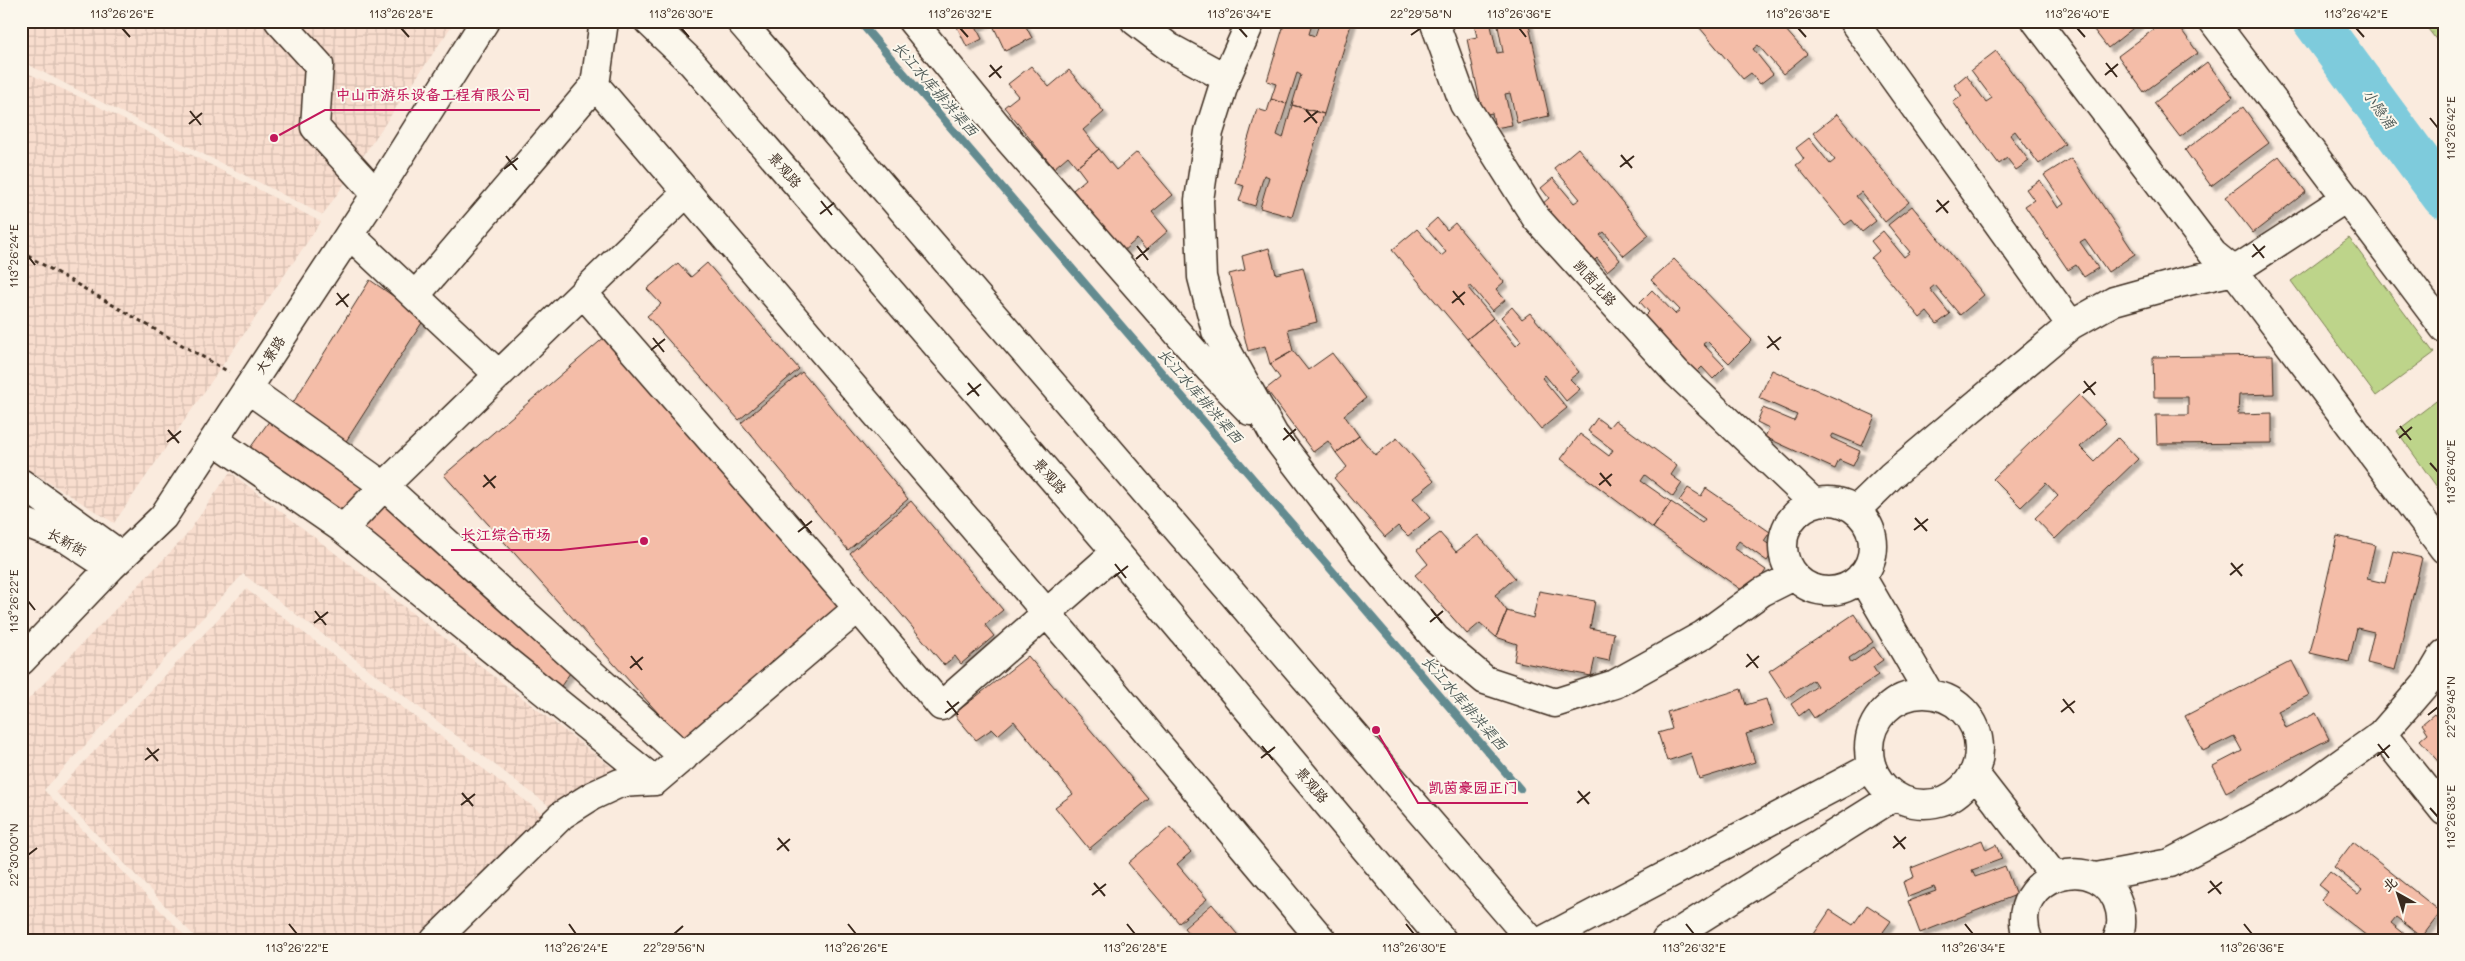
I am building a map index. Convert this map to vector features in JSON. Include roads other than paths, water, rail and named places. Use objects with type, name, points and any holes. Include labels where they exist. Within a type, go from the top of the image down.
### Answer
[{"type":"street","points":[[279,21],[319,65],[315,127],[376,194]]},
{"type":"street","name":"大寮路","points":[[21,662],[116,562],[163,517],[350,235],[485,21]]},
{"type":"street","points":[[415,296],[595,84],[604,21]]},
{"type":"street","name":"景观路","points":[[648,21],[692,63],[1116,552],[1442,940]]},
{"type":"street","points":[[740,21],[1531,940]]},
{"type":"street","points":[[912,21],[1003,133],[1154,306],[1210,370],[1274,435],[1370,561],[1436,639],[1485,680],[1556,704],[1615,684],[1703,635],[1762,592],[1794,576]]},
{"type":"street","points":[[1135,21],[1169,47],[1226,78]]},
{"type":"street","points":[[1251,21],[1226,78],[1209,132],[1199,200],[1202,277],[1216,331],[1274,435]]},
{"type":"street","name":"凯茵北路","points":[[1434,21],[1464,104],[1536,218],[1676,372],[1814,503]]},
{"type":"street","points":[[1853,21],[2071,325]]},
{"type":"street","points":[[2036,21],[2213,254],[2234,271],[2444,549]]},
{"type":"street","points":[[2213,21],[2444,328]]},
{"type":"street","points":[[595,84],[1047,613],[1322,940]]},
{"type":"street","points":[[343,530],[384,486],[687,192]]},
{"type":"street","points":[[1856,510],[1891,476],[2071,325],[2114,301],[2234,271],[2346,198]]},
{"type":"street","points":[[350,235],[499,375]]},
{"type":"street","points":[[583,293],[941,706],[1116,552]]},
{"type":"street","points":[[248,389],[384,486],[684,757]]},
{"type":"street","points":[[214,440],[343,530],[655,781]]},
{"type":"street","points":[[21,483],[116,562]]},
{"type":"street","points":[[1836,502],[1856,510],[1866,521],[1873,549],[1869,564],[1861,576],[1849,585],[1835,590],[1813,588],[1794,576],[1786,564],[1783,549],[1784,534],[1790,521],[1800,510],[1814,503],[1836,502]]},
{"type":"street","name":"长新街","points":[[21,521],[67,539],[116,562]]},
{"type":"street","points":[[1861,576],[1929,693]]},
{"type":"street","points":[[435,940],[562,815],[592,796],[620,783],[655,781],[858,608]]},
{"type":"street","points":[[2028,940],[2024,914],[2029,898],[2040,885],[2054,876],[2069,872],[2096,878],[2170,863],[2291,799],[2382,734],[2428,681],[2444,654]]},
{"type":"street","points":[[1929,693],[1947,698],[1962,708],[1973,722],[1979,738],[1979,756],[1974,773],[1964,788],[1949,798],[1932,804],[1913,803],[1896,796],[1881,784],[1872,767],[1869,749],[1872,731],[1881,714],[1895,702],[1912,695],[1929,693]]},
{"type":"street","points":[[2382,734],[2444,811]]},
{"type":"street","points":[[1544,940],[1872,767]]},
{"type":"street","points":[[1974,773],[2054,876]]},
{"type":"street","points":[[1666,940],[1896,796]]},
{"type":"street","points":[[2096,878],[2111,890],[2118,903],[2122,918],[2117,940]]},
{"type":"waterway","name":"长江水库排洪渠西","points":[[859,21],[1520,789]]},
{"type":"waterway","name":"小隐涌","points":[[2315,21],[2444,196]]},
{"type":"place","name":"中山市游乐设备工程有限公司","points":[[274,138]]},
{"type":"place","name":"长江综合市场","points":[[644,541]]},
{"type":"place","name":"凯茵豪园正门","points":[[1376,730]]}]
